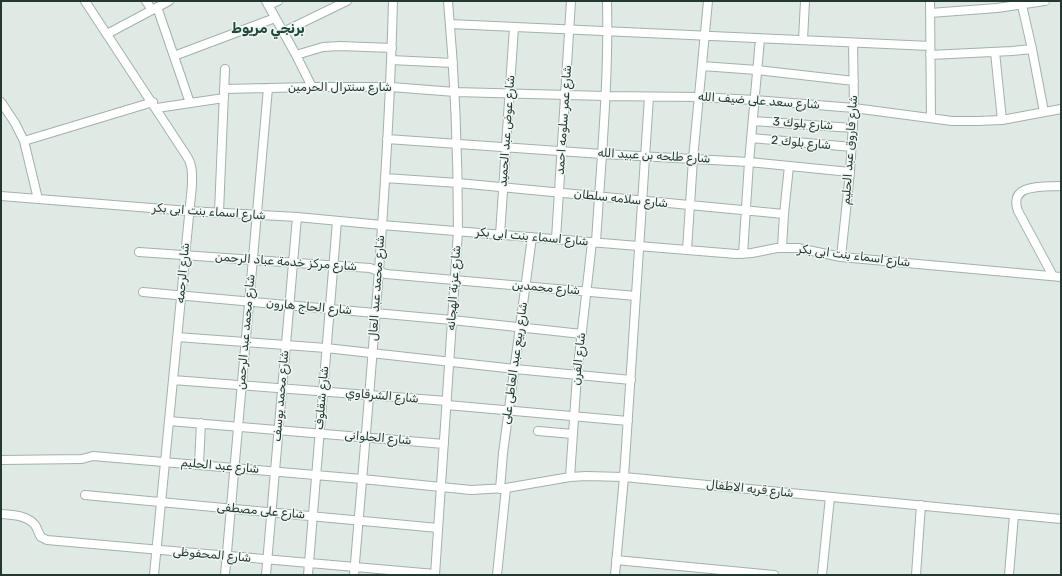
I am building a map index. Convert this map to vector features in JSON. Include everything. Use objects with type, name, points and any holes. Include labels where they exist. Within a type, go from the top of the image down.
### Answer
[{"type":"street","name":"شارع الرحمه","points":[[85,1],[155,105],[190,161],[192,175],[154,575]]},
{"type":"street","points":[[146,1],[155,9],[174,56],[190,103]]},
{"type":"street","points":[[107,34],[169,1]]},
{"type":"street","points":[[278,1],[267,3],[312,87]]},
{"type":"street","points":[[283,32],[347,1]]},
{"type":"street","name":"شارع محمد عبد العال","points":[[354,571],[370,395],[379,272],[391,87],[393,1]]},
{"type":"street","name":"شارع عزبة الهجانه","points":[[435,575],[458,231],[455,92],[448,1]]},
{"type":"street","name":"شارع عمر سلومه احمد","points":[[556,239],[571,1]]},
{"type":"street","name":"شارع الفرن","points":[[570,477],[577,375],[599,197],[608,31],[607,1]]},
{"type":"street","points":[[687,250],[698,97],[708,1]]},
{"type":"street","points":[[803,40],[805,1]]},
{"type":"street","points":[[930,1],[931,118]]},
{"type":"street","points":[[930,13],[975,10],[1045,1]]},
{"type":"street","points":[[1021,3],[1032,49],[1044,112]]},
{"type":"street","points":[[174,56],[275,18]]},
{"type":"street","points":[[450,24],[930,46]]},
{"type":"street","name":"شارع عوض عبد الحميد","points":[[500,235],[514,27]]},
{"type":"street","points":[[744,254],[749,162],[760,39]]},
{"type":"street","name":"شارع فاروق عبد الحليم","points":[[841,257],[852,147],[854,108],[853,43]]},
{"type":"street","points":[[296,55],[323,47],[335,46],[392,48]]},
{"type":"street","points":[[930,55],[1032,49]]},
{"type":"street","points":[[995,52],[1002,120]]},
{"type":"street","points":[[392,60],[453,62]]},
{"type":"street","points":[[702,66],[757,70],[854,81]]},
{"type":"street","points":[[218,212],[226,69]]},
{"type":"street","name":"شارع سنترال الحرمين","points":[[224,89],[391,87],[455,92]]},
{"type":"street","name":"شارع محمد عبد الرحمن","points":[[225,575],[268,88]]},
{"type":"street","name":"شارع سعد على ضيف الله","points":[[455,92],[698,97],[755,100],[854,108],[931,118],[977,121],[1002,120],[1061,109]]},
{"type":"street","points":[[615,575],[631,380],[649,97]]},
{"type":"street","points":[[24,141],[155,105],[190,103],[224,98]]},
{"type":"street","points":[[1,102],[24,141],[38,199]]},
{"type":"street","name":"شارع بلوك 3","points":[[753,121],[853,128]]},
{"type":"street","name":"شارع بلوك 2","points":[[751,138],[852,147]]},
{"type":"street","name":"شارع طلحه بن عبيد الله","points":[[388,139],[602,154],[749,162],[850,172]]},
{"type":"street","points":[[782,248],[789,166]]},
{"type":"street","name":"شارع سلامه سلطان","points":[[385,178],[504,187],[784,214]]},
{"type":"street","points":[[1057,276],[1018,211],[1016,201],[1018,196],[1025,189],[1061,186]]},
{"type":"street","name":"شارع اسماء بنت ابى بكر","points":[[1,196],[189,211],[297,217],[744,254],[782,248],[806,249],[841,257],[1057,276]]},
{"type":"street","name":"شارع محمد يوسف","points":[[266,575],[297,217]]},
{"type":"street","name":"شارع شقلوف","points":[[308,575],[337,221]]},
{"type":"street","name":"شارع ربيع عبد العاطى على","points":[[497,575],[503,489],[503,453],[532,237]]},
{"type":"street","name":"شارع مركز خدمة عباد الرحمن","points":[[139,252],[370,268],[386,274],[455,281]]},
{"type":"street","name":"شارع محمدين","points":[[455,281],[636,296]]},
{"type":"street","name":"شارع الحاج هارون","points":[[143,292],[452,320],[582,334]]},
{"type":"street","points":[[177,337],[326,348],[631,380]]},
{"type":"street","name":"شارع الشرقاوي","points":[[173,380],[370,395],[509,411],[628,421]]},
{"type":"street","name":"شارع الحلوانى","points":[[169,420],[444,444]]},
{"type":"street","points":[[199,464],[201,423]]},
{"type":"street","points":[[538,431],[573,434]]},
{"type":"street","name":"شارع عبد الحليم","points":[[1,460],[82,459],[93,456],[234,467],[440,487]]},
{"type":"street","name":"شارع قريه الاطفال","points":[[440,487],[470,490],[503,489],[570,477],[624,477],[1061,520]]},
{"type":"street","name":"شارع على مصطفى","points":[[85,495],[438,528]]},
{"type":"street","points":[[822,575],[830,497]]},
{"type":"street","points":[[916,575],[921,506]]},
{"type":"street","name":"شارع المحفوظى","points":[[1,514],[22,517],[30,520],[41,537],[45,540],[309,563],[354,571],[435,575]]},
{"type":"street","points":[[1009,575],[1014,515]]},
{"type":"street","points":[[616,560],[774,575]]},
{"type":"district","name":"برنجي مريوط","points":[[268,29]]}]
